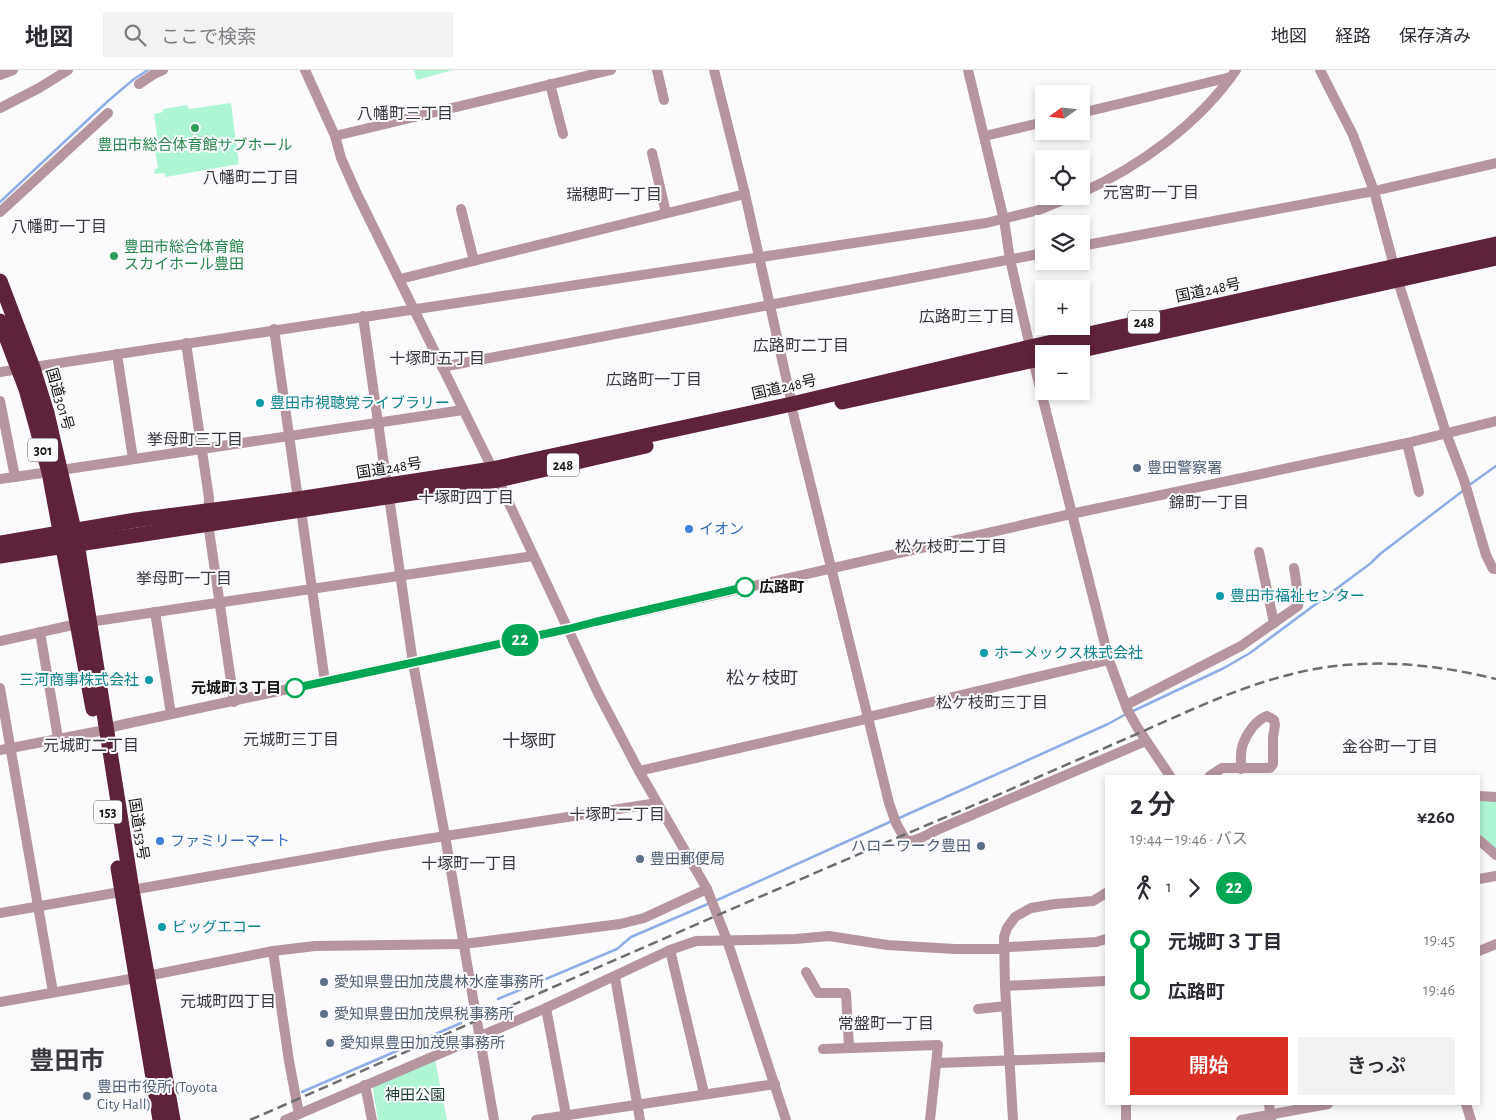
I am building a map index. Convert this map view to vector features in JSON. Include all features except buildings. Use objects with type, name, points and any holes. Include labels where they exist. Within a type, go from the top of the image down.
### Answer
[{"type":"highway","name":"国道248号","points":[[1090,348],[1396,274],[1496,244]]},
{"type":"highway","name":"国道248号","points":[[1080,345],[1396,274],[1496,258]]},
{"type":"highway","name":"国道301号","points":[[0,281],[26,368]]},
{"type":"highway","name":"国道301号","points":[[0,321],[26,368],[47,413],[55,471],[69,538]]},
{"type":"highway","name":"国道248号","points":[[69,538],[495,475],[1035,355]]},
{"type":"highway","points":[[0,543],[69,538]]},
{"type":"highway","points":[[0,556],[69,538]]},
{"type":"highway","name":"国道153号","points":[[69,538],[141,977],[160,1120]]},
{"type":"highway","name":"国道153号","points":[[141,977],[173,1120]]},
{"type":"street","points":[[0,75],[13,70]]},
{"type":"street","points":[[0,108],[39,88],[68,70]]},
{"type":"street","points":[[140,84],[163,70]]},
{"type":"street","points":[[305,70],[335,136],[341,158],[495,475],[598,693],[639,771],[707,889],[727,940],[786,1120]]},
{"type":"street","points":[[335,136],[611,70]]},
{"type":"street","points":[[657,70],[664,100]]},
{"type":"street","points":[[714,70],[745,194],[793,408],[889,803],[904,839],[910,842],[1146,741]]},
{"type":"street","points":[[968,70],[1004,220],[1010,259],[1035,351]]},
{"type":"street","points":[[1320,70],[1353,135],[1374,191],[1396,274],[1446,433],[1469,495],[1486,555],[1492,569],[1496,569]]},
{"type":"street","points":[[1090,112],[1234,74]]},
{"type":"street","points":[[1090,189],[1116,176],[1171,138],[1205,107],[1234,74]]},
{"type":"street","points":[[550,84],[563,134]]},
{"type":"street","points":[[0,212],[108,113]]},
{"type":"street","points":[[985,136],[1035,124]]},
{"type":"street","points":[[652,153],[666,213]]},
{"type":"street","points":[[1090,244],[1374,191],[1496,163]]},
{"type":"street","points":[[400,279],[745,194]]},
{"type":"street","points":[[0,372],[1004,220],[1054,205]]},
{"type":"street","points":[[461,209],[474,260]]},
{"type":"street","points":[[442,367],[1035,255]]},
{"type":"street","points":[[363,316],[413,663],[494,1120]]},
{"type":"street","points":[[274,330],[325,682]]},
{"type":"street","points":[[186,343],[209,498],[208,517],[234,702]]},
{"type":"street","points":[[117,354],[133,459]]},
{"type":"street","points":[[1046,400],[1072,514],[1109,660],[1126,707],[1169,775]]},
{"type":"street","points":[[0,401],[15,477]]},
{"type":"street","points":[[0,479],[463,410]]},
{"type":"street","points":[[5,749],[100,731],[170,714],[234,702],[568,629],[832,567],[1407,443],[1496,421]]},
{"type":"street","points":[[1407,443],[1420,492]]},
{"type":"street","points":[[1259,552],[1274,624]]},
{"type":"street","points":[[0,641],[83,623],[533,556]]},
{"type":"street","points":[[1126,707],[1241,646],[1298,606],[1299,601],[1294,568]]},
{"type":"street","points":[[155,612],[170,714]]},
{"type":"street","points":[[40,632],[58,738]]},
{"type":"street","points":[[639,771],[862,720],[1109,660]]},
{"type":"street","points":[[0,688],[5,749],[53,992]]},
{"type":"street","points":[[1212,775],[1222,768],[1241,768],[1270,768],[1273,764],[1274,720],[1266,716],[1253,726],[1242,745],[1241,768]]},
{"type":"street","points":[[1480,796],[1496,797]]},
{"type":"street","points":[[0,913],[445,836],[657,802]]},
{"type":"street","points":[[1480,841],[1496,855]]},
{"type":"street","points":[[1480,879],[1496,876]]},
{"type":"street","points":[[0,1002],[272,951],[315,946],[464,944],[632,921],[707,889]]},
{"type":"street","points":[[1013,1120],[1005,986],[1004,937],[1007,928],[1011,921],[1023,911],[1055,904],[1093,901],[1105,894]]},
{"type":"street","points":[[284,1120],[546,1008],[670,950],[696,941],[795,939],[829,936],[887,945],[955,949],[1004,949],[1010,947],[1096,942],[1105,939]]},
{"type":"street","points":[[1480,951],[1496,944]]},
{"type":"street","points":[[670,950],[704,1093]]},
{"type":"street","points":[[272,951],[299,1114]]},
{"type":"street","points":[[806,972],[818,993],[846,993],[849,1048]]},
{"type":"street","points":[[615,977],[640,1120]]},
{"type":"street","points":[[1005,986],[1105,982]]},
{"type":"street","points":[[978,1009],[1006,1006]]},
{"type":"street","points":[[546,1008],[566,1116]]},
{"type":"street","points":[[824,1049],[938,1045],[930,1120]]},
{"type":"street","points":[[937,1063],[1009,1062],[1105,1057]]},
{"type":"street","points":[[536,1120],[704,1093],[775,1084]]},
{"type":"street","points":[[365,1085],[372,1120]]},
{"type":"street","points":[[1126,1105],[1126,1120]]},
{"type":"street","points":[[1269,1105],[1271,1118]]},
{"type":"street","points":[[1241,1120],[1271,1118],[1324,1105]]},
{"type":"street","points":[[1466,1105],[1471,1120]]},
{"type":"green space","points":[[414,70],[453,70],[417,80]]},
{"type":"green space","name":"豊田市総合体育館サブホール","points":[[231,103],[239,164],[166,177],[164,173],[155,174],[154,170],[158,168],[154,143],[158,142],[154,114],[163,112],[163,109],[187,105],[189,109]]},
{"type":"green space","points":[[1480,799],[1496,799],[1496,852],[1480,840]]},
{"type":"green space","name":"神田公園","points":[[435,1060],[447,1120],[378,1120],[374,1086]]},
{"type":"waterway","points":[[0,202],[108,101],[148,70]]},
{"type":"waterway","points":[[1468,486],[1496,466]]},
{"type":"waterway","points":[[1131,712],[1224,668],[1250,653],[1371,563],[1380,554],[1464,490]]},
{"type":"waterway","points":[[897,819],[1108,724],[1126,714]]},
{"type":"waterway","points":[[715,901],[892,821]]},
{"type":"waterway","points":[[498,999],[617,949],[631,937],[710,903]]},
{"type":"waterway","points":[[302,1092],[461,1023]]},
{"type":"railway","points":[[250,1120],[1197,707],[1236,692],[1296,673],[1346,665],[1396,664],[1422,666],[1471,673],[1496,679]]},
{"type":"bus line","name":"22","points":[[295,688],[568,629],[745,587]]},
{"type":"place","name":"豊田市総合体育館サブホール","points":[[195,128]]},
{"type":"place","name":"豊田市総合体育館 スカイホール豊田","points":[[114,256]]},
{"type":"place","name":"豊田市視聴覚ライブラリー","points":[[260,403]]},
{"type":"place","name":"豊田警察署","points":[[1137,468]]},
{"type":"place","name":"イオン","points":[[689,529]]},
{"type":"place","name":"広路町","points":[[745,587]]},
{"type":"place","name":"豊田市福祉センター","points":[[1220,596]]},
{"type":"place","name":"ホーメックス株式会社","points":[[984,653]]},
{"type":"place","name":"三河商事株式会社","points":[[149,680]]},
{"type":"place","name":"元城町３丁目","points":[[295,688]]},
{"type":"place","name":"ファミリーマート","points":[[160,841]]},
{"type":"place","name":"ハローワーク豊田","points":[[981,846]]},
{"type":"place","name":"豊田郵便局","points":[[640,859]]},
{"type":"place","name":"ビッグエコー","points":[[162,927]]},
{"type":"place","name":"愛知県豊田加茂農林水産事務所","points":[[324,982]]},
{"type":"place","name":"愛知県豊田加茂県税事務所","points":[[324,1014]]},
{"type":"place","name":"愛知県豊田加茂県事務所","points":[[330,1043]]},
{"type":"place","name":"豊田市役所 (Toyota City Hall)","points":[[87,1096]]},
{"type":"district","name":"八幡町三丁目","points":[[405,113]]},
{"type":"district","name":"八幡町二丁目","points":[[251,177]]},
{"type":"district","name":"元宮町一丁目","points":[[1151,192]]},
{"type":"district","name":"瑞穂町一丁目","points":[[614,194]]},
{"type":"district","name":"八幡町一丁目","points":[[59,226]]},
{"type":"district","name":"広路町三丁目","points":[[967,316]]},
{"type":"district","name":"広路町二丁目","points":[[801,345]]},
{"type":"district","name":"十塚町五丁目","points":[[437,358]]},
{"type":"district","name":"広路町一丁目","points":[[654,379]]},
{"type":"district","name":"挙母町三丁目","points":[[195,439]]},
{"type":"district","name":"十塚町四丁目","points":[[466,497]]},
{"type":"district","name":"錦町一丁目","points":[[1209,502]]},
{"type":"district","name":"松ケ枝町二丁目","points":[[951,546]]},
{"type":"district","name":"挙母町一丁目","points":[[184,578]]},
{"type":"district","name":"松ヶ枝町","points":[[762,678]]},
{"type":"district","name":"松ケ枝町三丁目","points":[[992,702]]},
{"type":"district","name":"元城町三丁目","points":[[291,739]]},
{"type":"district","name":"十塚町","points":[[529,741]]},
{"type":"district","name":"元城町二丁目","points":[[91,745]]},
{"type":"district","name":"金谷町一丁目","points":[[1390,746]]},
{"type":"district","name":"十塚町二丁目","points":[[617,814]]},
{"type":"district","name":"十塚町一丁目","points":[[469,863]]},
{"type":"district","name":"元城町四丁目","points":[[228,1001]]},
{"type":"district","name":"常盤町一丁目","points":[[886,1023]]},
{"type":"district","name":"豊田市","points":[[67,1060]]}]
